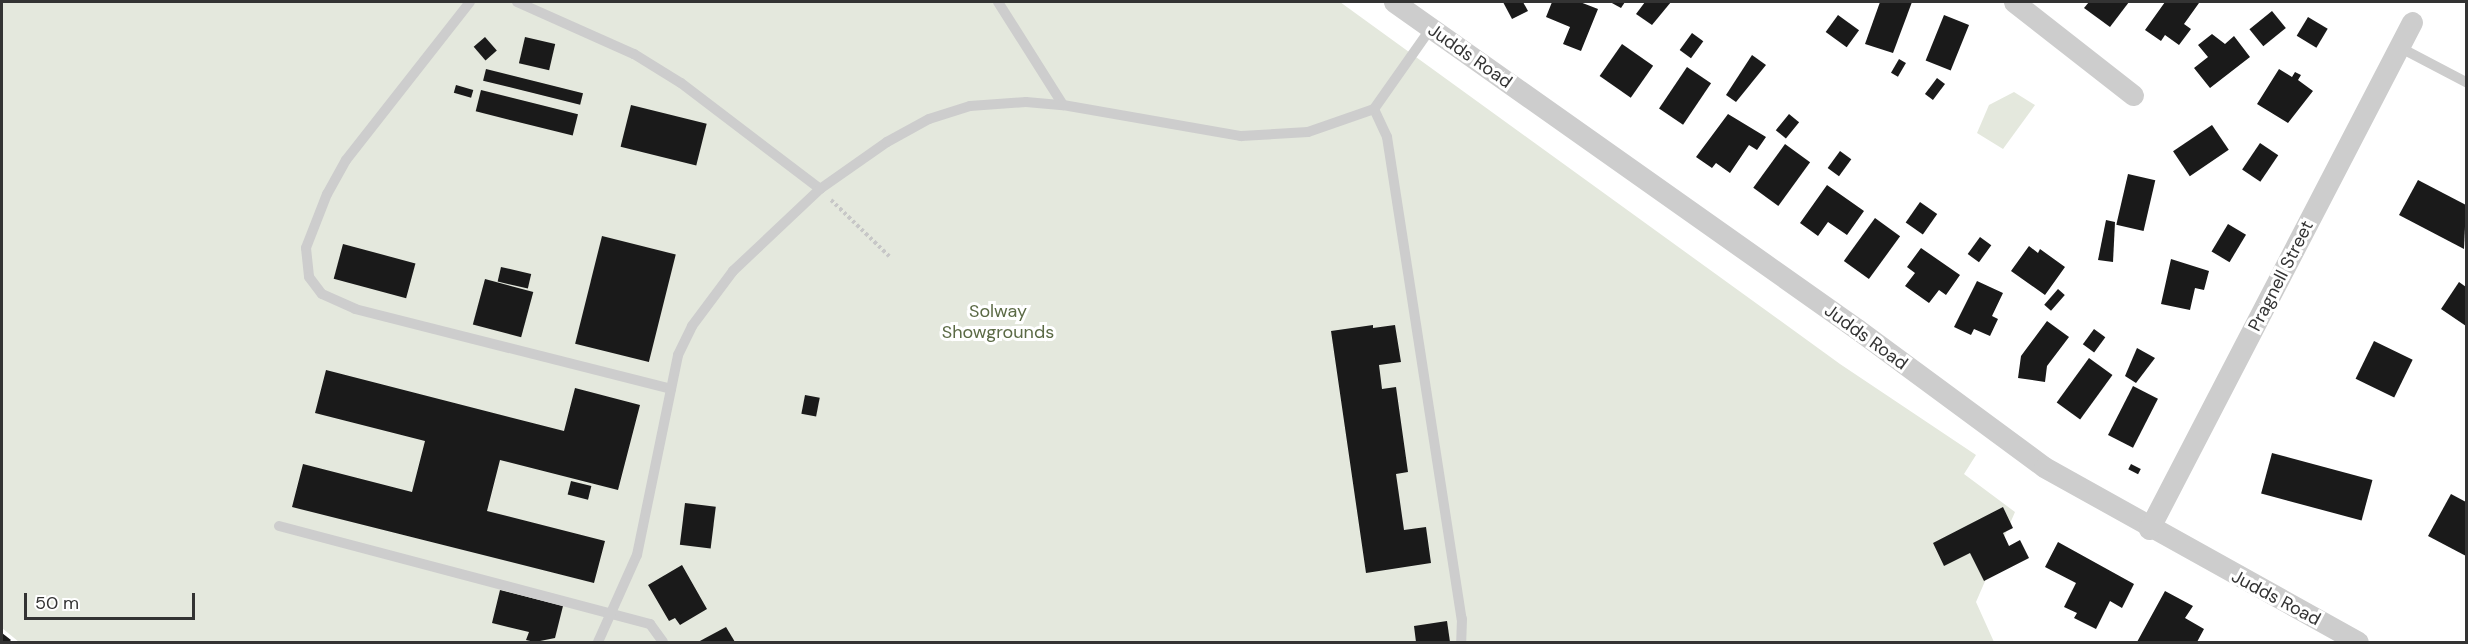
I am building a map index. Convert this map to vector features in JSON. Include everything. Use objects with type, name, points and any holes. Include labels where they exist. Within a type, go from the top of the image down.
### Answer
[{"type":"street","name":"Judds Road","points":[[1394,2],[1857,329],[2044,467],[2329,635],[2358,642]]},
{"type":"street","points":[[2014,2],[2133,94]]},
{"type":"street","name":"Pragnell Street","points":[[2150,529],[2412,22]]},
{"type":"lane","points":[[470,2],[336,177],[306,248],[309,277],[322,294],[355,309],[671,389]]},
{"type":"lane","points":[[517,2],[634,54],[681,83],[820,189]]},
{"type":"lane","points":[[998,2],[1063,105]]},
{"type":"lane","points":[[598,642],[637,555],[678,355],[708,300],[733,271],[820,189],[888,142],[929,119],[970,106],[1026,102],[1063,105],[1241,136],[1308,132],[1374,109],[1431,28]]},
{"type":"lane","points":[[2399,47],[2466,82]]},
{"type":"lane","points":[[1374,109],[1387,137],[1462,619],[1461,642]]},
{"type":"lane","points":[[279,526],[650,624],[663,642]]},
{"type":"path","points":[[820,189],[889,256]]},
{"type":"green space","name":"Solway Showgrounds","points":[[2,2],[1340,2],[1840,364],[1976,455],[1964,474],[2015,512],[1976,602],[1994,642],[19,642],[2,628]]},
{"type":"green space","points":[[2014,92],[2035,105],[2003,149],[1977,133],[1989,105]]},
{"type":"building","points":[[1503,2],[1523,2],[1528,11],[1512,19]]},
{"type":"building","points":[[1552,2],[1580,2],[1598,9],[1581,51],[1563,44],[1570,27],[1546,17]]},
{"type":"building","points":[[1610,2],[1625,2],[1621,8]]},
{"type":"building","points":[[1645,2],[1671,2],[1652,25],[1636,14]]},
{"type":"building","points":[[1880,2],[1912,2],[1893,53],[1865,44]]},
{"type":"building","points":[[2089,2],[2129,2],[2110,27],[2084,8]]},
{"type":"building","points":[[2165,2],[2199,3],[2184,24],[2191,29],[2179,45],[2165,35],[2161,41],[2145,30]]},
{"type":"building","points":[[2272,11],[2286,28],[2263,46],[2249,29]]},
{"type":"building","points":[[1838,15],[1859,30],[1847,47],[1826,32]]},
{"type":"building","points":[[1944,15],[1969,25],[1951,71],[1926,60]]},
{"type":"building","points":[[2308,17],[2328,29],[2316,48],[2297,36]]},
{"type":"building","points":[[1692,33],[1703,41],[1691,58],[1680,50]]},
{"type":"building","points":[[2212,34],[2225,44],[2234,36],[2250,57],[2210,88],[2194,68],[2208,57],[2198,45]]},
{"type":"building","points":[[485,37],[497,51],[485,60],[474,47]]},
{"type":"building","points":[[525,37],[555,44],[549,70],[519,63]]},
{"type":"building","points":[[1622,44],[1653,66],[1631,98],[1600,76]]},
{"type":"building","points":[[1752,55],[1766,65],[1736,102],[1726,95]]},
{"type":"building","points":[[1899,59],[1906,63],[1898,77],[1891,73]]},
{"type":"building","points":[[1687,67],[1711,83],[1683,125],[1659,108]]},
{"type":"building","points":[[486,69],[583,93],[580,105],[483,81]]},
{"type":"building","points":[[2279,69],[2292,77],[2295,72],[2301,75],[2298,80],[2313,91],[2288,123],[2257,104]]},
{"type":"building","points":[[1937,78],[1945,84],[1933,100],[1925,94]]},
{"type":"building","points":[[456,85],[473,90],[471,98],[454,93]]},
{"type":"building","points":[[481,90],[578,114],[573,136],[476,111]]},
{"type":"building","points":[[631,105],[707,124],[696,166],[621,147]]},
{"type":"building","points":[[1728,114],[1766,137],[1757,150],[1749,145],[1730,173],[1716,163],[1712,168],[1696,157]]},
{"type":"building","points":[[1789,114],[1799,122],[1786,139],[1776,130]]},
{"type":"building","points":[[2212,125],[2229,150],[2190,176],[2173,151]]},
{"type":"building","points":[[2260,143],[2278,155],[2260,182],[2242,170]]},
{"type":"building","points":[[1785,144],[1810,162],[1778,206],[1753,188]]},
{"type":"building","points":[[1840,151],[1851,159],[1839,176],[1828,168]]},
{"type":"building","points":[[2128,174],[2155,180],[2144,231],[2116,225]]},
{"type":"building","points":[[2418,180],[2466,205],[2464,249],[2399,215]]},
{"type":"building","points":[[1827,185],[1864,211],[1847,235],[1828,222],[1818,236],[1800,223]]},
{"type":"building","points":[[1920,202],[1937,214],[1923,235],[1906,222]]},
{"type":"building","points":[[1875,218],[1900,236],[1869,279],[1844,261]]},
{"type":"building","points":[[2106,220],[2115,222],[2113,262],[2098,260]]},
{"type":"building","points":[[2228,224],[2246,235],[2230,262],[2212,251]]},
{"type":"building","points":[[602,236],[676,254],[649,362],[575,344]]},
{"type":"building","points":[[1980,237],[1991,245],[1979,262],[1968,254]]},
{"type":"building","points":[[343,244],[415,263],[406,298],[334,279]]},
{"type":"building","points":[[2029,246],[2038,253],[2040,249],[2065,267],[2045,295],[2011,271]]},
{"type":"building","points":[[1921,248],[1960,275],[1946,295],[1939,290],[1929,303],[1905,286],[1915,273],[1907,267]]},
{"type":"building","points":[[2171,259],[2209,271],[2204,290],[2195,288],[2190,310],[2161,304]]},
{"type":"building","points":[[501,267],[531,274],[528,289],[498,282]]},
{"type":"building","points":[[485,279],[533,292],[521,337],[473,324]]},
{"type":"building","points":[[1977,281],[2003,293],[1992,316],[1998,319],[1990,336],[1974,329],[1971,335],[1954,327]]},
{"type":"building","points":[[2459,282],[2466,287],[2466,326],[2441,309]]},
{"type":"building","points":[[2058,289],[2065,295],[2051,311],[2044,305]]},
{"type":"building","points":[[2047,321],[2069,337],[2047,366],[2045,382],[2018,378],[2021,356]]},
{"type":"building","points":[[1373,325],[1373,328],[1395,325],[1401,362],[1379,365],[1382,389],[1396,387],[1408,472],[1396,474],[1404,530],[1426,527],[1431,563],[1366,573],[1331,331]]},
{"type":"building","points":[[2094,329],[2105,337],[2094,353],[2083,344]]},
{"type":"building","points":[[2374,341],[2413,360],[2394,398],[2356,379]]},
{"type":"building","points":[[2137,348],[2155,358],[2136,383],[2125,376]]},
{"type":"building","points":[[2089,358],[2112,375],[2080,420],[2057,402]]},
{"type":"building","points":[[326,370],[564,431],[575,388],[640,405],[618,490],[500,460],[487,511],[605,541],[594,583],[292,507],[303,464],[412,492],[425,441],[315,413]]},
{"type":"building","points":[[2133,386],[2158,399],[2133,448],[2108,435]]},
{"type":"building","points":[[805,395],[820,398],[816,417],[801,414]]},
{"type":"building","points":[[2272,453],[2372,480],[2362,520],[2261,494]]},
{"type":"building","points":[[2131,464],[2141,469],[2138,474],[2128,469]]},
{"type":"building","points":[[571,481],[591,486],[588,500],[568,495]]},
{"type":"building","points":[[2451,494],[2466,502],[2466,556],[2428,536]]},
{"type":"building","points":[[685,503],[716,507],[711,548],[680,545]]},
{"type":"building","points":[[2003,507],[2013,528],[2003,533],[2009,546],[2020,540],[2029,558],[1984,581],[1970,553],[1944,566],[1933,543]]},
{"type":"building","points":[[2058,542],[2134,584],[2122,608],[2110,601],[2096,629],[2074,618],[2077,613],[2064,607],[2076,583],[2045,567]]},
{"type":"building","points":[[682,565],[707,609],[680,625],[675,618],[669,621],[648,585]]},
{"type":"building","points":[[500,590],[563,606],[555,638],[535,642],[526,640],[529,632],[492,623]]},
{"type":"building","points":[[2165,591],[2193,606],[2185,618],[2204,629],[2197,642],[2137,642]]},
{"type":"building","points":[[1447,621],[1450,642],[1416,642],[1414,626]]},
{"type":"building","points":[[726,627],[735,642],[698,642]]},
{"type":"building","points":[[2,633],[11,640],[9,642],[2,642]]}]
